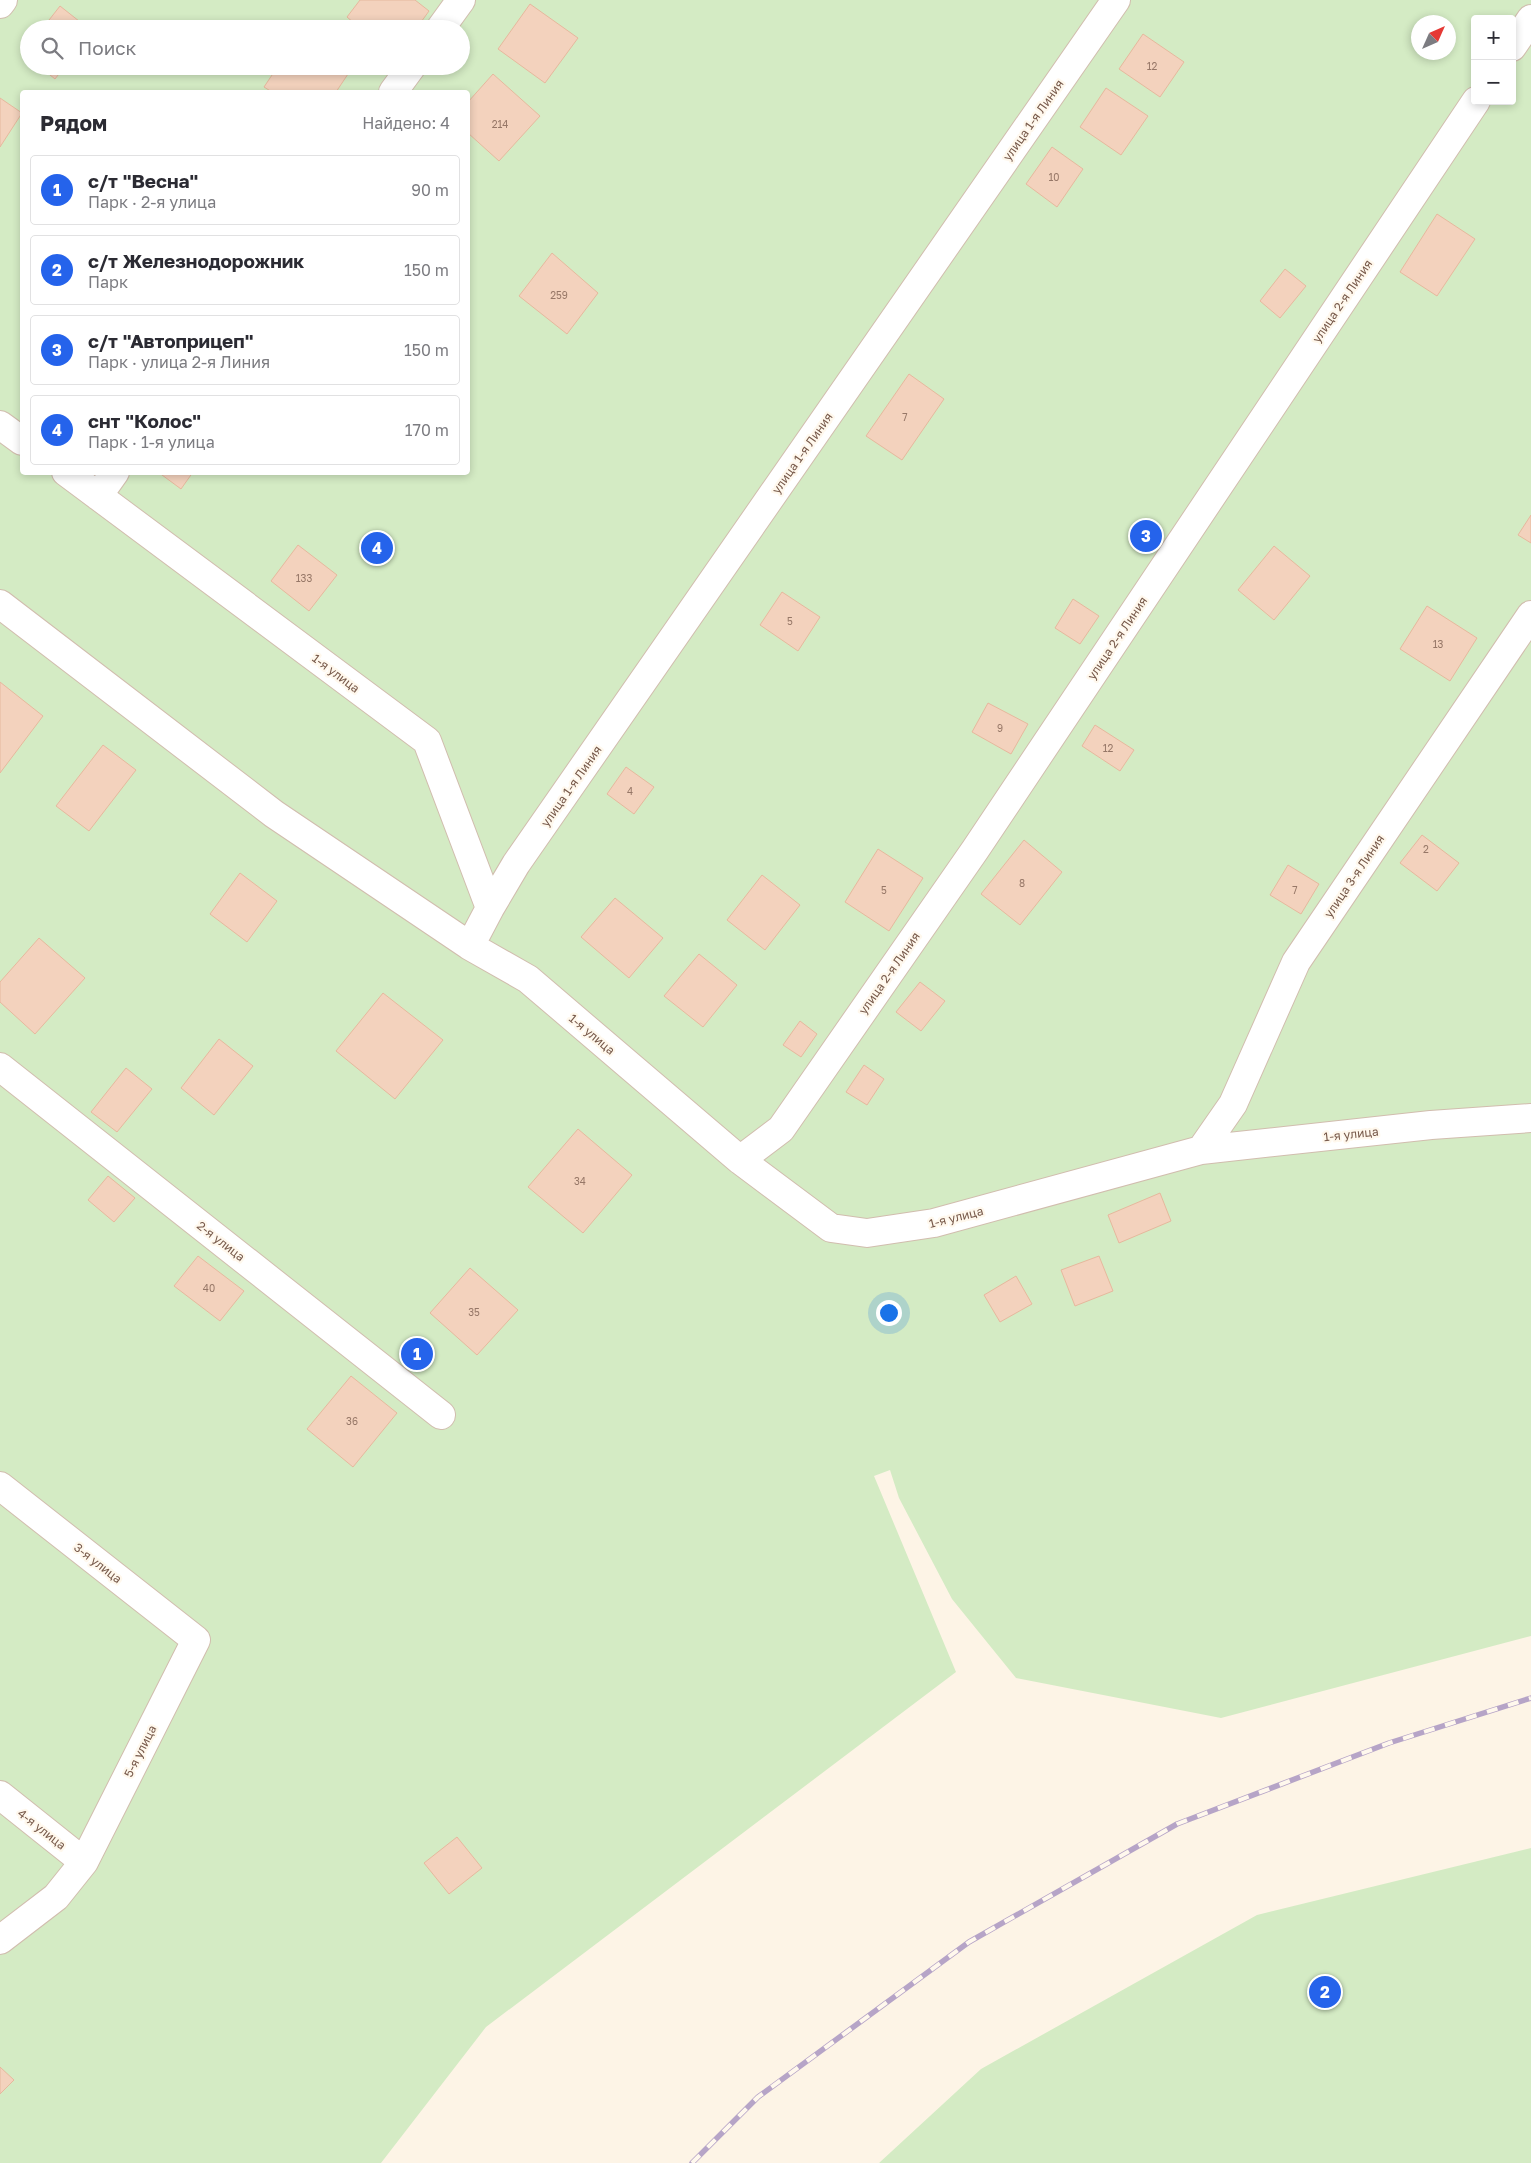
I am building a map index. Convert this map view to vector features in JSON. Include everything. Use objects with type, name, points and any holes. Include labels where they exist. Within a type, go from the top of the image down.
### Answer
[{"type":"street","points":[[0,4],[2,0]]},
{"type":"street","points":[[447,20],[461,0]]},
{"type":"street","name":"улица 1-я Линия","points":[[490,908],[516,864],[1116,0]]},
{"type":"street","points":[[1516,41],[1531,19]]},
{"type":"street","points":[[394,90],[405,75]]},
{"type":"street","name":"улица 2-я Линия","points":[[740,1160],[781,1129],[975,850],[1473,105]]},
{"type":"street","points":[[0,425],[20,440]]},
{"type":"street","name":"1-я улица","points":[[70,475],[427,741],[490,908]]},
{"type":"street","points":[[98,496],[113,475]]},
{"type":"street","name":"1-я улица","points":[[0,604],[274,814],[470,946],[528,979],[740,1160],[831,1228],[867,1233],[934,1223],[1201,1150],[1431,1125],[1531,1118]]},
{"type":"street","name":"улица 3-я Линия","points":[[1201,1150],[1233,1104],[1296,962],[1531,614]]},
{"type":"street","points":[[470,946],[490,908]]},
{"type":"street","name":"2-я улица","points":[[0,1067],[441,1414]]},
{"type":"street","name":"3-я улица","points":[[0,1486],[196,1640]]},
{"type":"street","name":"5-я улица","points":[[0,1940],[56,1897],[84,1862],[196,1640]]},
{"type":"street","name":"4-я улица","points":[[0,1795],[84,1862]]},
{"type":"green space","points":[[0,0],[1531,0],[1531,1636],[1221,1718],[1016,1678],[952,1599],[899,1498],[890,1470],[874,1476],[956,1672],[486,2027],[381,2163],[0,2163]]},
{"type":"green space","points":[[1531,1848],[1531,2163],[879,2163],[981,2069],[1257,1915]]},
{"type":"building","points":[[360,0],[415,0],[429,11],[422,20],[350,20],[347,17]]},
{"type":"building","points":[[530,4],[578,38],[545,83],[498,49]]},
{"type":"building","points":[[60,6],[78,20],[49,20]]},
{"type":"building","points":[[1143,34],[1184,62],[1160,97],[1119,69]]},
{"type":"building","points":[[493,74],[540,116],[499,161],[470,135],[470,100]]},
{"type":"building","points":[[50,75],[58,75],[55,79]]},
{"type":"building","points":[[272,75],[347,75],[337,90],[269,90],[264,87]]},
{"type":"building","points":[[1106,88],[1148,116],[1121,155],[1080,127]]},
{"type":"building","points":[[0,98],[20,112],[20,116],[0,147]]},
{"type":"building","points":[[1052,147],[1083,169],[1057,207],[1026,184]]},
{"type":"building","points":[[1437,214],[1475,239],[1437,296],[1400,272]]},
{"type":"building","points":[[552,253],[598,293],[567,334],[519,296]]},
{"type":"building","points":[[1285,269],[1306,286],[1280,318],[1260,301]]},
{"type":"building","points":[[909,374],[944,399],[902,460],[866,436]]},
{"type":"building","points":[[162,475],[191,475],[181,489]]},
{"type":"building","points":[[1531,515],[1531,543],[1518,535]]},
{"type":"building","points":[[298,545],[337,575],[309,611],[271,581]]},
{"type":"building","points":[[1274,546],[1310,576],[1274,620],[1238,590]]},
{"type":"building","points":[[782,592],[820,617],[798,651],[760,625]]},
{"type":"building","points":[[1073,599],[1099,616],[1080,644],[1055,628]]},
{"type":"building","points":[[1427,606],[1477,638],[1450,681],[1400,649]]},
{"type":"building","points":[[0,682],[43,716],[0,773]]},
{"type":"building","points":[[988,703],[1028,724],[1011,754],[972,732]]},
{"type":"building","points":[[1095,725],[1134,750],[1120,771],[1082,746]]},
{"type":"building","points":[[103,745],[136,770],[89,831],[56,806]]},
{"type":"building","points":[[626,767],[654,787],[634,814],[607,794]]},
{"type":"building","points":[[1422,835],[1459,863],[1437,891],[1400,863]]},
{"type":"building","points":[[1024,840],[1062,872],[1020,925],[981,894]]},
{"type":"building","points":[[878,849],[923,878],[889,931],[845,902]]},
{"type":"building","points":[[1288,865],[1319,884],[1301,914],[1270,895]]},
{"type":"building","points":[[240,873],[277,901],[247,942],[210,914]]},
{"type":"building","points":[[762,875],[800,905],[765,950],[727,920]]},
{"type":"building","points":[[615,898],[663,938],[629,978],[581,937]]},
{"type":"building","points":[[39,938],[85,978],[35,1034],[0,1002],[0,982]]},
{"type":"building","points":[[699,954],[737,985],[703,1027],[664,996]]},
{"type":"building","points":[[920,982],[945,1001],[921,1031],[896,1012]]},
{"type":"building","points":[[383,993],[443,1040],[395,1099],[336,1051]]},
{"type":"building","points":[[800,1021],[817,1034],[801,1057],[783,1045]]},
{"type":"building","points":[[219,1039],[253,1066],[214,1115],[181,1088]]},
{"type":"building","points":[[864,1065],[884,1079],[867,1105],[846,1092]]},
{"type":"building","points":[[126,1068],[152,1089],[117,1132],[91,1112]]},
{"type":"building","points":[[578,1129],[632,1175],[583,1233],[528,1187]]},
{"type":"building","points":[[108,1176],[135,1198],[114,1222],[88,1200]]},
{"type":"building","points":[[1160,1193],[1171,1221],[1119,1243],[1108,1215]]},
{"type":"building","points":[[198,1256],[244,1291],[220,1321],[174,1286]]},
{"type":"building","points":[[1099,1256],[1113,1291],[1075,1306],[1061,1270]]},
{"type":"building","points":[[470,1268],[518,1310],[477,1355],[430,1313]]},
{"type":"building","points":[[1016,1276],[1032,1304],[1000,1322],[984,1295]]},
{"type":"building","points":[[351,1376],[397,1413],[353,1467],[307,1429]]},
{"type":"building","points":[[457,1837],[482,1868],[449,1894],[424,1863]]},
{"type":"building","points":[[0,2067],[14,2080],[0,2094]]},
{"type":"railway","points":[[692,2163],[758,2097],[969,1942],[1177,1824],[1389,1743],[1531,1698]]},
{"type":"place","name":"с/т \"Автоприцеп\"","points":[[1146,536]]},
{"type":"place","name":"снт \"Колос\"","points":[[377,548]]},
{"type":"place","name":"с/т \"Весна\"","points":[[417,1354]]},
{"type":"place","name":"с/т Железнодорожник","points":[[1325,1992]]}]
